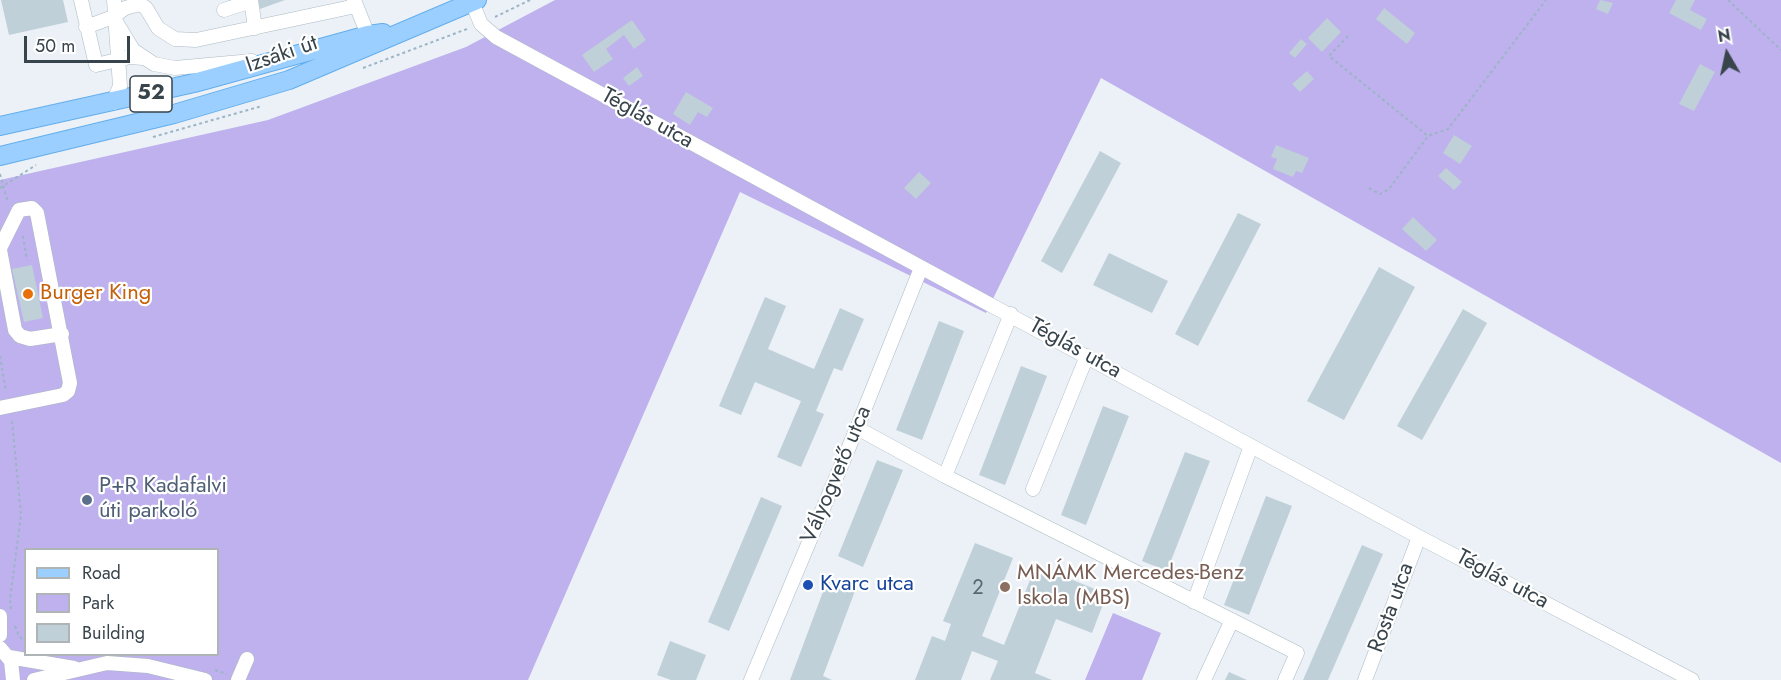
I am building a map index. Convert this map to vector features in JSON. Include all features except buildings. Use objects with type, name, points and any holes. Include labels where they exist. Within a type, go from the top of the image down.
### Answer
[{"type":"main road","name":"Izsáki út","points":[[0,156],[174,114],[290,80],[329,65],[400,31],[475,1]]},
{"type":"main road","name":"Izsáki út","points":[[0,126],[113,103],[300,56],[368,35],[400,31]]},
{"type":"street","points":[[81,0],[96,64],[118,59],[143,58]]},
{"type":"street","points":[[113,103],[120,86],[113,17],[114,0]]},
{"type":"street","points":[[224,10],[251,0],[255,28]]},
{"type":"street","points":[[475,1],[481,24]]},
{"type":"street","points":[[86,27],[113,17],[125,8],[140,4],[147,8],[151,20],[158,28],[175,39],[196,40],[355,3],[368,35]]},
{"type":"street","points":[[113,17],[133,50],[154,64],[175,69],[300,56]]},
{"type":"street","name":"Téglás utca","points":[[481,24],[496,37],[921,268],[1419,537],[1692,680]]},
{"type":"street","points":[[5,408],[63,395],[68,391],[70,383],[62,334],[37,213],[32,208],[19,210],[0,249],[15,330],[20,336],[30,339],[62,334]]},
{"type":"street","name":"Vályogvető utca","points":[[751,680],[857,428],[921,268]]},
{"type":"street","points":[[945,476],[1011,315]]},
{"type":"street","points":[[1034,489],[1087,356]]},
{"type":"street","points":[[857,428],[945,476],[1297,652],[1285,680]]},
{"type":"street","points":[[1194,602],[1251,446]]},
{"type":"street","name":"Rosta utca","points":[[1365,680],[1419,537]]},
{"type":"street","points":[[0,634],[6,616]]},
{"type":"street","points":[[1204,680],[1232,620]]},
{"type":"street","points":[[4,652],[76,668]]},
{"type":"street","points":[[4,652],[13,666],[13,680]]},
{"type":"street","points":[[34,680],[118,659],[205,680]]},
{"type":"street","points":[[238,680],[247,659]]},
{"type":"path","points":[[481,24],[530,0]]},
{"type":"path","points":[[1369,188],[1380,194],[1389,189],[1428,136],[1448,129],[1546,0]]},
{"type":"path","points":[[1728,0],[1781,50]]},
{"type":"path","points":[[1348,36],[1329,56],[1428,136]]},
{"type":"path","points":[[0,174],[4,184]]},
{"type":"path","points":[[0,356],[5,408],[21,515],[6,616]]},
{"type":"path","points":[[14,623],[19,636],[24,641]]},
{"type":"green space","points":[[555,0],[1781,0],[1781,463],[1101,78],[986,313],[740,192],[528,680],[0,680],[0,180],[268,120],[466,47]]},
{"type":"green space","points":[[1113,613],[1161,633],[1142,680],[1085,680]]},
{"type":"place","name":"Burger King","points":[[28,294]]},
{"type":"place","name":"P+R Kadafalvi úti parkoló","points":[[87,500]]},
{"type":"place","name":"Kvarc utca","points":[[808,585]]},
{"type":"place","name":"MNÁMK Mercedes-Benz Iskola (MBS)","points":[[1005,587]]}]
